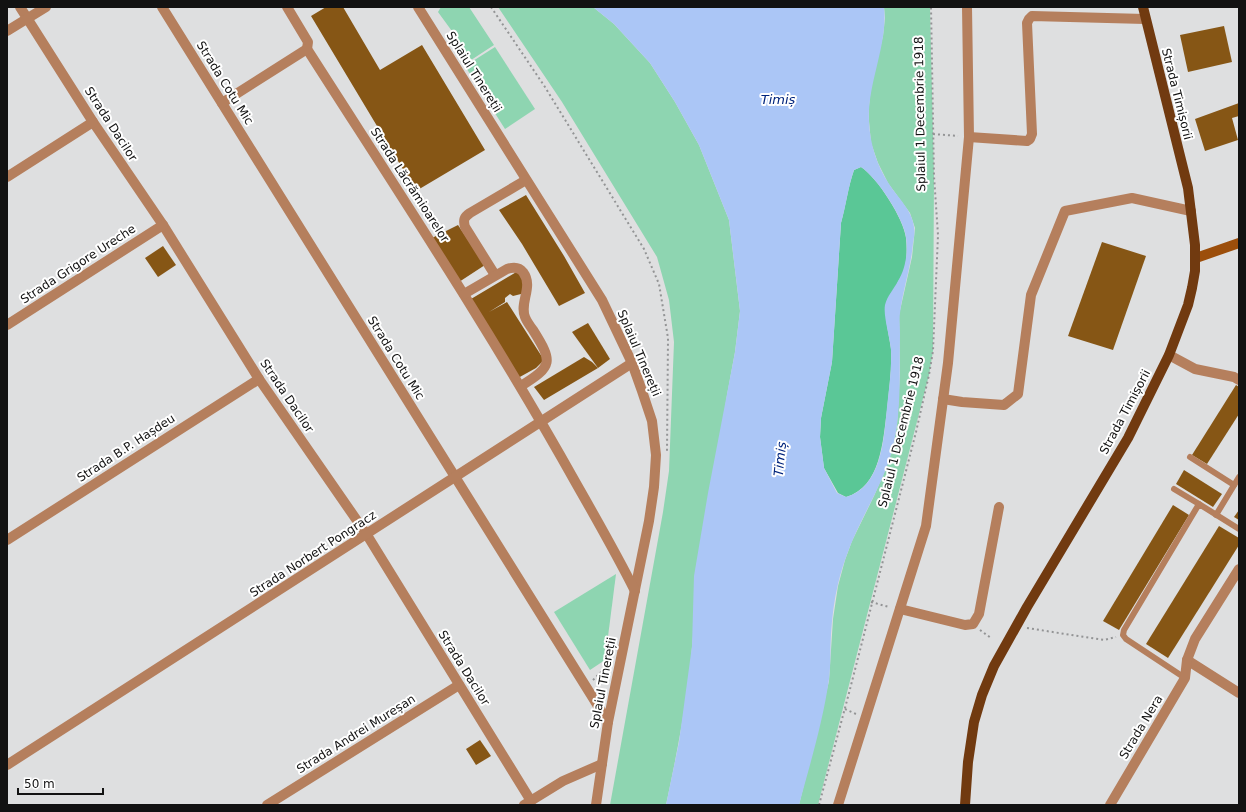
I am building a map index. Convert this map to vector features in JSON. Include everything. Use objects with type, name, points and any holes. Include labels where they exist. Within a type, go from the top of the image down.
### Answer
[{"type":"main road","name":"Strada Timișorii","points":[[965,805],[968,762],[974,722],[982,695],[994,666],[1027,607],[1128,438],[1169,355],[1188,305],[1196,272],[1194,231],[1188,188],[1143,7]]},
{"type":"main road","points":[[1196,258],[1239,243]]},
{"type":"street","name":"Strada Dacilor","points":[[20,7],[93,122],[162,225],[259,379],[367,535],[459,684],[527,803]]},
{"type":"street","points":[[7,31],[46,7]]},
{"type":"street","name":"Strada Cotu Mic","points":[[162,7],[608,722]]},
{"type":"street","name":"Strada Lăcrămioarelor","points":[[287,7],[308,42],[308,49],[464,294],[542,421],[635,591]]},
{"type":"street","name":"Splaiul Tinereții","points":[[418,7],[602,300],[632,363],[652,421],[656,455],[650,520],[608,722],[596,805]]},
{"type":"street","points":[[838,805],[926,526],[949,356],[969,137],[967,7]]},
{"type":"street","points":[[969,137],[1027,141],[1030,139],[1032,134],[1027,23],[1029,18],[1032,16],[1145,19]]},
{"type":"street","points":[[222,103],[308,49]]},
{"type":"street","points":[[7,177],[93,122]]},
{"type":"street","points":[[495,275],[465,227],[464,221],[466,216],[526,180]]},
{"type":"street","points":[[943,399],[1004,405],[1018,394],[1031,294],[1065,211],[1132,198],[1191,211]]},
{"type":"street","name":"Strada Grigore Ureche","points":[[7,325],[162,225]]},
{"type":"street","points":[[464,294],[506,269],[514,267],[522,270],[527,278],[528,287],[523,309],[525,317],[545,349],[547,359],[545,368],[535,378],[521,386]]},
{"type":"street","points":[[1169,355],[1196,369],[1234,377],[1239,380]]},
{"type":"street","name":"Strada Norbert Pongracz","points":[[7,765],[367,535],[632,363]]},
{"type":"street","name":"Strada B.P. Hașdeu","points":[[7,540],[259,379]]},
{"type":"street","points":[[900,609],[965,625],[973,624],[979,614],[999,507]]},
{"type":"street","name":"Strada Nera","points":[[1110,805],[1186,678],[1187,660],[1195,639],[1239,569]]},
{"type":"street","points":[[1187,660],[1239,693]]},
{"type":"street","name":"Strada Andrei Mureșan","points":[[267,805],[459,684]]},
{"type":"street","points":[[527,803],[563,781],[602,764]]},
{"type":"lane","points":[[1190,457],[1234,485]]},
{"type":"lane","points":[[1216,515],[1239,477]]},
{"type":"lane","points":[[1174,489],[1239,529]]},
{"type":"lane","points":[[1186,678],[1126,639],[1123,635],[1124,630],[1199,504]]},
{"type":"path","name":"Splaiul Tinereții","points":[[491,7],[545,87],[644,249],[658,284],[668,338],[667,456]]},
{"type":"path","name":"Splaiul 1 Decembrie 1918","points":[[819,805],[845,709],[928,382],[933,351],[938,235],[934,176],[930,7]]},
{"type":"path","points":[[933,134],[969,137]]},
{"type":"path","points":[[871,602],[900,609]]},
{"type":"path","points":[[1026,628],[1104,640],[1123,635]]},
{"type":"path","points":[[592,681],[603,670],[608,671]]},
{"type":"path","points":[[845,709],[861,716]]},
{"type":"green space","points":[[441,7],[469,7],[494,45],[465,64],[451,43],[457,38],[438,12]]},
{"type":"green space","points":[[498,7],[593,7],[614,24],[650,63],[675,102],[699,145],[729,220],[740,311],[694,619],[690,666],[680,736],[666,805],[610,805],[663,512],[669,471],[674,342],[669,300],[657,257],[562,102]]},
{"type":"green space","points":[[884,7],[930,7],[934,176],[933,351],[929,375],[818,805],[799,805],[829,681],[833,619],[838,586],[852,541],[886,468],[893,447],[897,425],[900,373],[899,315],[912,257],[915,228],[910,213],[888,183],[878,163],[871,143],[869,106],[871,86],[883,36],[885,18]]},
{"type":"green space","points":[[495,47],[535,109],[505,129],[465,66]]},
{"type":"green space","points":[[861,167],[882,189],[900,220],[906,238],[906,263],[904,271],[891,297],[886,313],[891,349],[891,364],[884,435],[878,461],[867,483],[858,492],[846,497],[838,493],[824,468],[820,437],[821,418],[832,362],[841,223],[854,170]]},
{"type":"green space","points":[[616,574],[605,660],[590,670],[554,612]]},
{"type":"water","name":"Timiș","points":[[593,7],[884,7],[883,36],[869,107],[871,138],[881,170],[911,215],[914,231],[911,261],[900,316],[900,390],[898,418],[893,446],[887,466],[857,530],[842,568],[835,596],[830,673],[816,743],[799,805],[666,805],[679,742],[692,646],[694,576],[735,352],[740,311],[729,220],[699,145],[675,102],[650,63],[614,24]],"holes":[[[861,167],[882,189],[895,210],[904,229],[907,248],[905,265],[901,276],[885,305],[885,315],[891,350],[891,364],[884,433],[879,460],[867,483],[858,492],[846,497],[837,493],[824,468],[820,437],[821,418],[832,362],[841,223],[854,170]]]},
{"type":"building","points":[[326,7],[343,7],[380,70],[422,45],[485,150],[416,191],[311,16]]},
{"type":"building","points":[[1224,26],[1232,62],[1188,72],[1180,35]]},
{"type":"building","points":[[1239,103],[1239,116],[1232,118],[1238,140],[1205,151],[1195,119]]},
{"type":"building","points":[[526,195],[585,293],[559,306],[522,244],[499,210]]},
{"type":"building","points":[[458,225],[485,265],[459,282],[432,238]]},
{"type":"building","points":[[1102,242],[1146,256],[1113,350],[1068,336]]},
{"type":"building","points":[[163,246],[176,265],[158,277],[145,258]]},
{"type":"building","points":[[518,271],[526,288],[521,294],[513,296],[510,294],[505,298],[505,302],[489,312],[507,302],[544,360],[536,368],[518,378],[471,299]]},
{"type":"building","points":[[588,323],[610,359],[598,368],[572,332]]},
{"type":"building","points":[[584,357],[598,368],[544,400],[534,387]]},
{"type":"building","points":[[1236,385],[1239,387],[1239,414],[1207,464],[1192,455]]},
{"type":"building","points":[[1184,470],[1222,494],[1213,507],[1176,484]]},
{"type":"building","points":[[1173,505],[1189,515],[1119,630],[1103,621]]},
{"type":"building","points":[[1239,510],[1239,520],[1234,517]]},
{"type":"building","points":[[1219,526],[1239,538],[1239,545],[1168,658],[1146,644]]},
{"type":"building","points":[[480,740],[491,756],[476,765],[466,749]]}]
